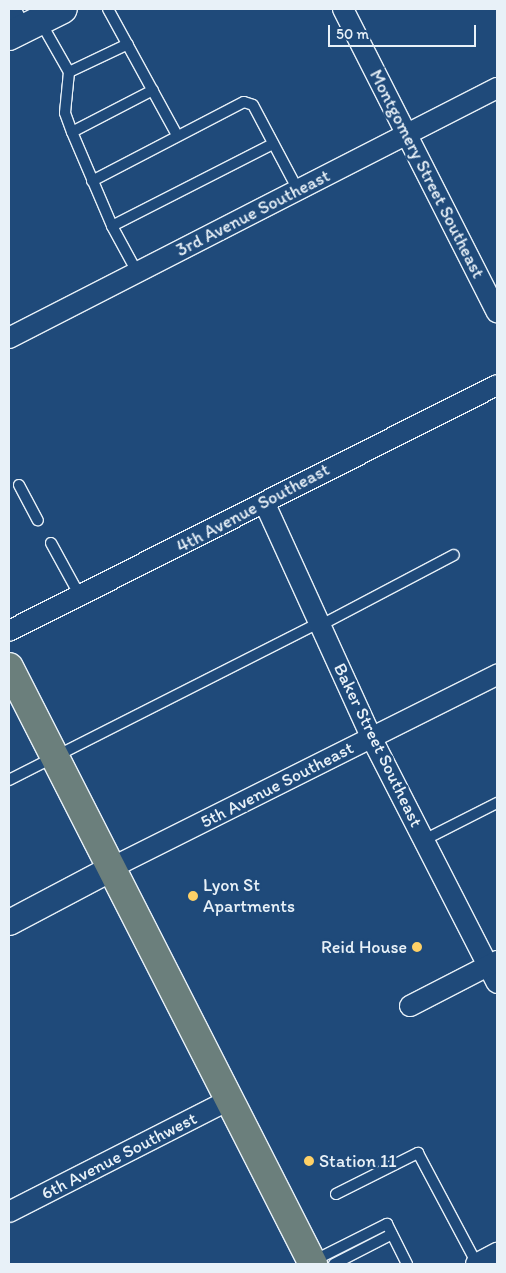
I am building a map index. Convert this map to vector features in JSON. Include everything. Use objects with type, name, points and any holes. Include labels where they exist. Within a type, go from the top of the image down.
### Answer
[{"type":"highway","points":[[9,667],[229,1100],[320,1263]]},
{"type":"street","name":"Montgomery Street Southeast","points":[[343,9],[497,312]]},
{"type":"street","name":"3rd Avenue Southeast","points":[[9,338],[497,88]]},
{"type":"street","name":"4th Avenue Southeast","points":[[9,632],[265,504],[372,446],[497,385]]},
{"type":"street","name":"Baker Street Southeast","points":[[265,504],[321,623],[371,737],[494,970]]},
{"type":"street","name":"5th Avenue Southeast","points":[[111,868],[497,675]]},
{"type":"street","points":[[9,922],[111,868]]},
{"type":"street","points":[[410,1006],[494,970]]},
{"type":"street","name":"6th Avenue Southwest","points":[[9,1212],[229,1100]]},
{"type":"street","points":[[477,1264],[497,1254]]},
{"type":"lane","points":[[108,9],[177,135]]},
{"type":"lane","points":[[28,21],[69,72],[65,114],[112,226],[137,272]]},
{"type":"lane","points":[[69,72],[128,44]]},
{"type":"lane","points":[[72,132],[153,90]]},
{"type":"lane","points":[[92,181],[177,135],[244,102],[253,105],[298,190]]},
{"type":"lane","points":[[112,226],[273,144]]},
{"type":"lane","points":[[19,485],[38,520]]},
{"type":"lane","points":[[51,543],[80,596]]},
{"type":"lane","points":[[9,780],[454,555]]},
{"type":"lane","points":[[424,840],[497,803]]},
{"type":"lane","points":[[336,1194],[418,1153],[477,1264]]},
{"type":"lane","points":[[320,1263],[387,1224],[407,1264]]},
{"type":"lane","points":[[320,1263],[392,1234]]},
{"type":"place","name":"Lyon St Apartments","points":[[193,896]]},
{"type":"place","name":"Reid House","points":[[417,947]]},
{"type":"place","name":"Station 11","points":[[309,1161]]}]
